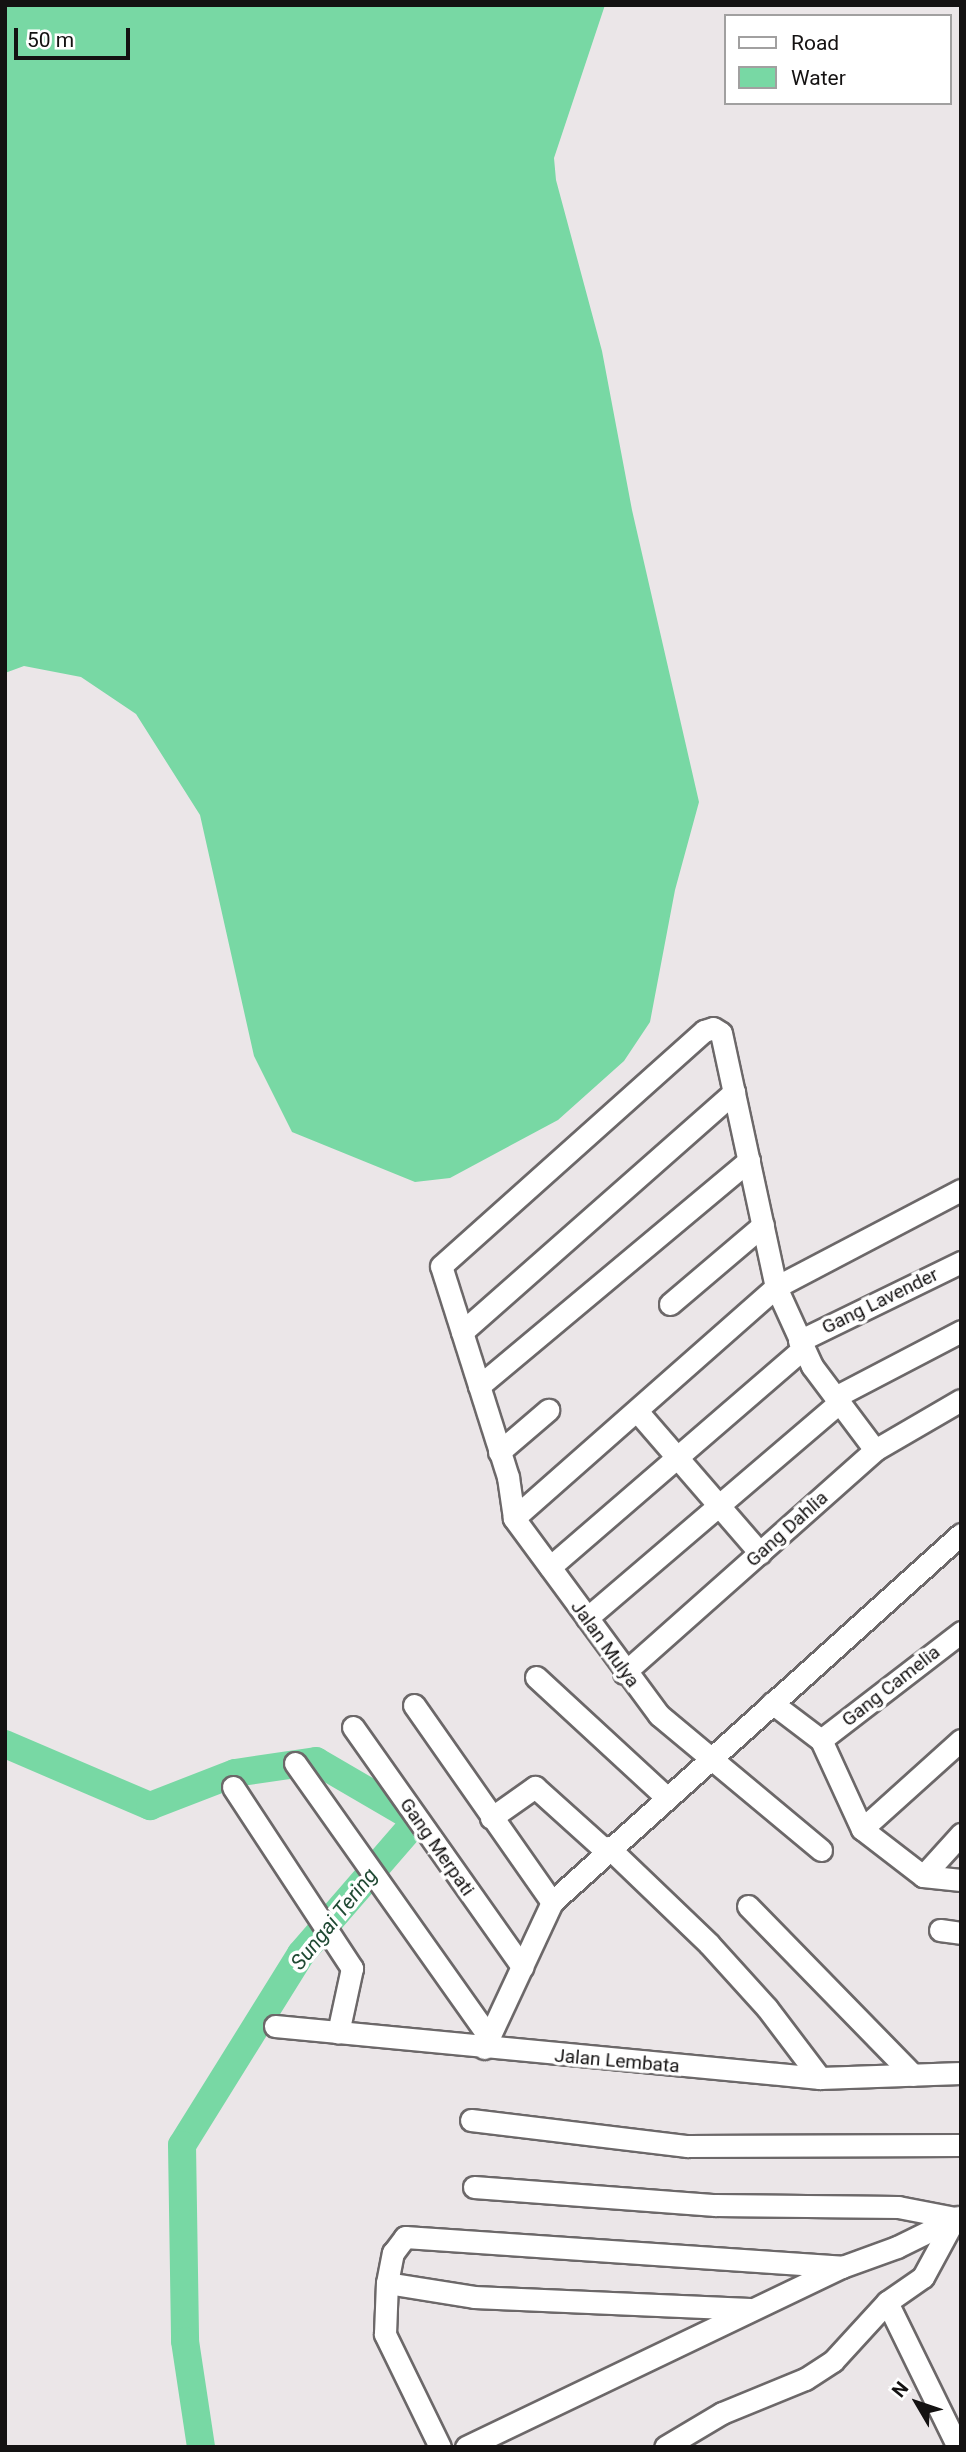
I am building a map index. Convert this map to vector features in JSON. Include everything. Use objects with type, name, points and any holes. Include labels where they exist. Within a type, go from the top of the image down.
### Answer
[{"type":"street","points":[[876,1450],[837,1400],[801,1345],[776,1287],[721,1033],[713,1028],[704,1031],[441,1266],[499,1452],[514,1518],[776,1287],[961,1191]]},
{"type":"street","points":[[462,1332],[734,1092]]},
{"type":"street","points":[[479,1387],[749,1160]]},
{"type":"street","points":[[670,1304],[763,1224]]},
{"type":"street","name":"Gang Lavender","points":[[550,1567],[801,1345],[961,1262]]},
{"type":"street","points":[[587,1618],[837,1400],[961,1331]]},
{"type":"street","name":"Gang Dahlia","points":[[625,1674],[876,1450],[961,1400]]},
{"type":"street","points":[[499,1452],[548,1410]]},
{"type":"street","points":[[637,1411],[760,1553]]},
{"type":"street","name":"Jalan Mulya","points":[[514,1518],[625,1674],[659,1715],[709,1758],[797,1826],[821,1850]]},
{"type":"street","points":[[487,2042],[552,1902],[607,1848],[961,1534]]},
{"type":"street","name":"Gang Camelia","points":[[821,1740],[961,1632]]},
{"type":"street","points":[[536,1677],[666,1797]]},
{"type":"street","points":[[772,1703],[821,1740],[862,1829],[923,1876],[961,1880]]},
{"type":"street","points":[[414,1705],[552,1902]]},
{"type":"street","name":"Gang Merpati","points":[[353,1727],[522,1966]]},
{"type":"street","points":[[862,1829],[961,1740]]},
{"type":"street","points":[[295,1763],[487,2042]]},
{"type":"street","points":[[233,1787],[352,1968],[338,2033]]},
{"type":"street","points":[[491,1818],[535,1787],[607,1848],[709,1944],[767,2008],[820,2078]]},
{"type":"street","points":[[923,1876],[961,1834]]},
{"type":"street","points":[[748,1906],[913,2076]]},
{"type":"street","name":"Jalan Lembata","points":[[275,2026],[338,2033],[487,2042],[820,2078],[961,2073]]},
{"type":"street","points":[[471,2120],[687,2146],[961,2146]]},
{"type":"street","points":[[474,2187],[715,2205],[898,2207],[958,2217]]},
{"type":"street","points":[[466,2447],[752,2309],[842,2267],[897,2247],[958,2217]]},
{"type":"street","points":[[665,2447],[722,2413],[805,2379],[833,2361],[887,2302],[923,2277],[958,2217]]},
{"type":"street","points":[[440,2447],[385,2334],[387,2283],[400,2242],[405,2237],[428,2235],[572,2251],[842,2267]]},
{"type":"street","points":[[387,2283],[474,2297],[752,2309]]},
{"type":"street","points":[[887,2302],[958,2447]]},
{"type":"water","points":[[5,5],[605,5],[554,158],[556,180],[602,351],[632,510],[699,802],[675,890],[650,1022],[624,1061],[558,1120],[450,1178],[415,1182],[292,1132],[254,1056],[200,815],[136,714],[81,677],[24,666],[5,673]]},
{"type":"waterway","name":"Sungai Tering","points":[[5,1744],[150,1806],[235,1773],[316,1761],[417,1820],[301,1954],[182,2145],[185,2341],[201,2447]]}]
